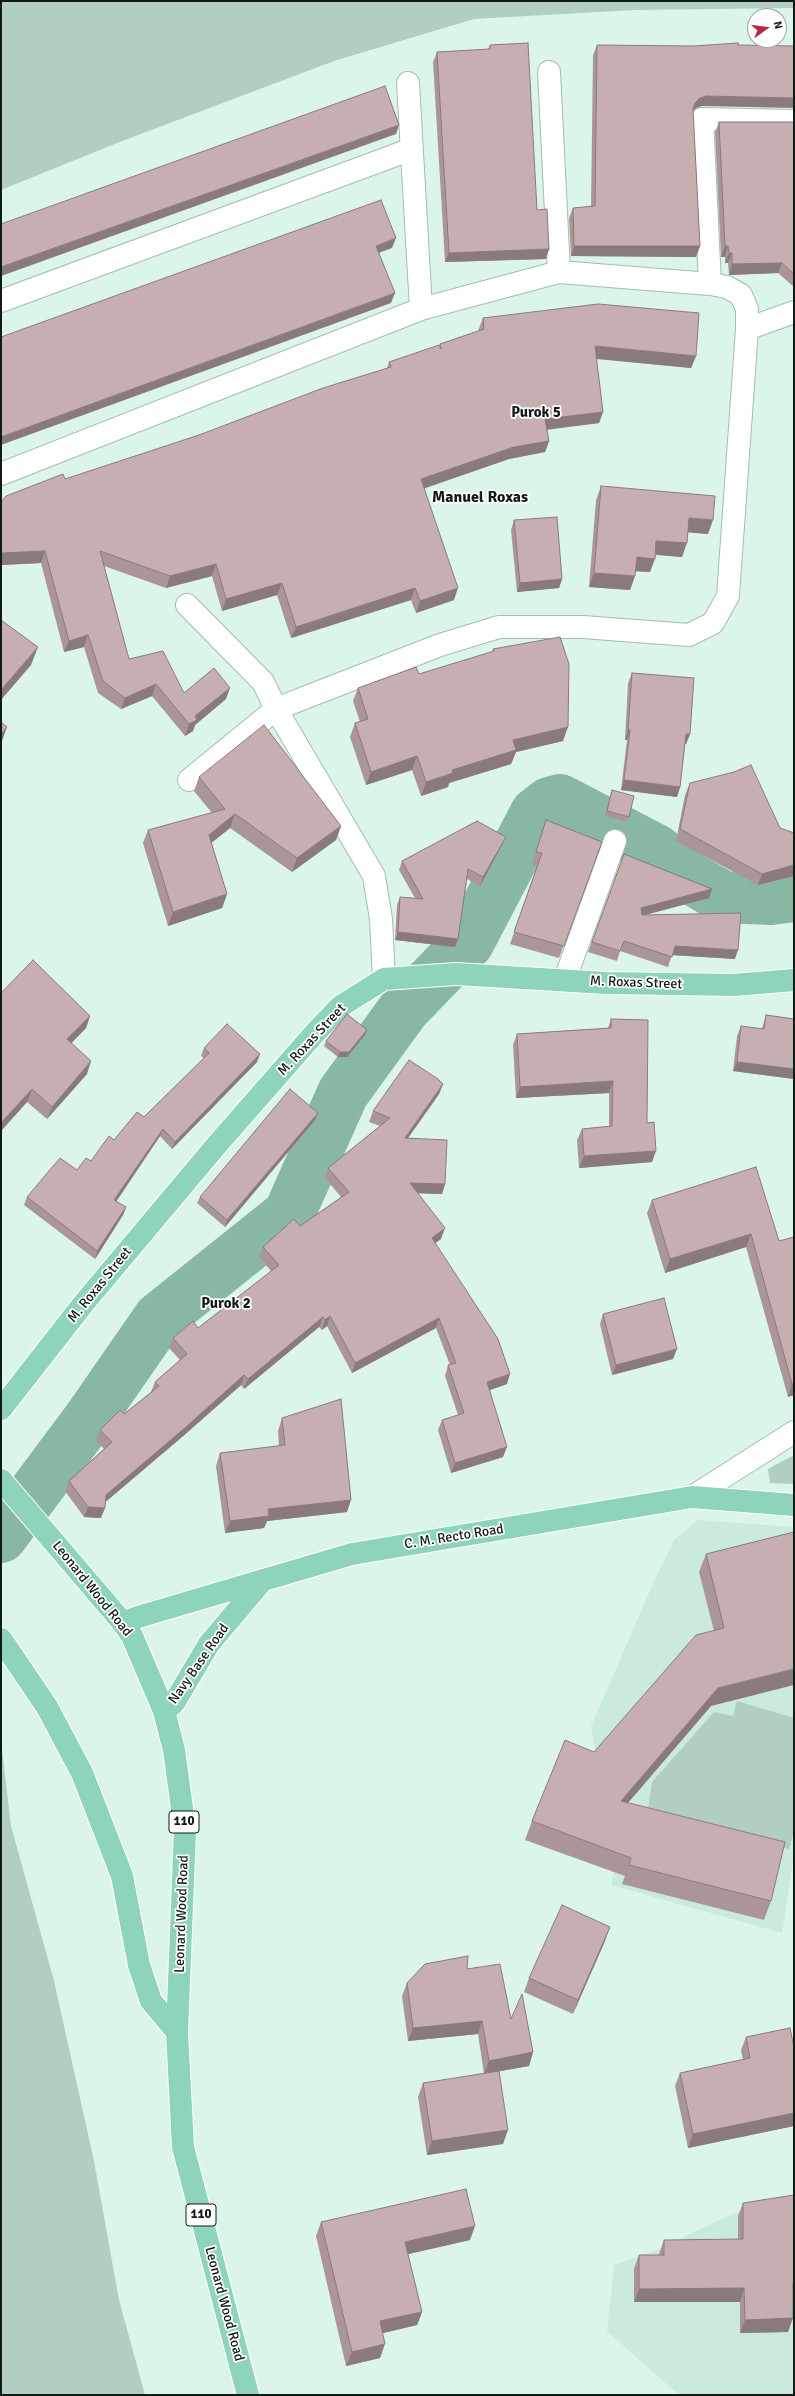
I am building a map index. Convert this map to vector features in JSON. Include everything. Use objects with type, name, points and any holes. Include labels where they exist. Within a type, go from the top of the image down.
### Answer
[{"type":"main road","name":"M. Roxas Street","points":[[1,1409],[84,1303],[215,1147],[314,1034],[341,1006],[384,978],[456,974],[565,979],[606,983],[734,985],[794,980]]},
{"type":"main road","name":"Leonard Wood Road","points":[[1,1480],[132,1636],[164,1710],[174,1750],[185,1830],[177,2032],[183,2147],[248,2395]]},
{"type":"main road","name":"C. M. Recto Road","points":[[120,1621],[138,1617],[306,1566],[352,1554],[692,1497],[794,1505]]},
{"type":"main road","name":"Navy Base Road","points":[[164,1710],[174,1703],[209,1644],[263,1580]]},
{"type":"main road","points":[[1,1639],[47,1707],[82,1773],[122,1876],[138,1965],[150,2001],[177,2032]]},
{"type":"street","points":[[549,72],[560,272]]},
{"type":"street","points":[[408,83],[421,309]]},
{"type":"street","points":[[710,284],[702,119],[794,121]]},
{"type":"street","points":[[1,301],[412,149]]},
{"type":"street","points":[[1,474],[421,309],[560,272],[710,284],[727,287],[741,295],[747,309],[747,329],[728,596],[713,623],[689,636],[583,627],[499,627],[440,644],[276,709],[189,780]]},
{"type":"street","points":[[747,329],[794,312]]},
{"type":"street","points":[[187,605],[263,682],[276,709],[374,876],[381,920],[384,978]]},
{"type":"street","points":[[565,979],[614,842]]},
{"type":"street","points":[[692,1497],[794,1432]]},
{"type":"shaded area","points":[[1,1],[794,1],[794,8],[634,10],[474,19],[334,61],[117,143],[1,190]]},
{"type":"shaded area","points":[[794,1455],[794,1484],[770,1483],[768,1469]]},
{"type":"shaded area","points":[[698,1520],[794,1527],[794,1855],[782,1933],[611,1885],[632,1797],[595,1748],[591,1726],[656,1577],[674,1540]]},
{"type":"shaded area","points":[[737,1701],[794,1718],[794,1830],[789,1849],[648,1809],[652,1782],[714,1712],[733,1716]]},
{"type":"shaded area","points":[[1,1741],[11,1826],[54,1981],[94,2161],[119,2300],[145,2395],[1,2395]]},
{"type":"shaded area","points":[[791,2201],[794,2202],[794,2395],[679,2395],[607,2331],[614,2265],[654,2251],[734,2213]]},
{"type":"building","points":[[528,43],[537,210],[547,209],[549,249],[449,253],[437,52],[490,49],[490,45]]},
{"type":"building","points":[[738,43],[738,45],[747,45],[747,48],[787,48],[787,46],[794,46],[794,98],[706,96],[700,98],[695,103],[693,109],[700,246],[574,246],[573,208],[595,206],[597,45],[693,46]]},
{"type":"building","points":[[385,86],[399,125],[1,267],[1,224]]},
{"type":"building","points":[[719,122],[794,122],[794,274],[782,263],[732,264],[732,253],[729,253],[728,246],[725,246]]},
{"type":"building","points":[[381,200],[396,238],[376,246],[395,293],[1,437],[1,337]]},
{"type":"building","points":[[598,304],[699,313],[696,356],[595,346],[603,412],[545,419],[549,441],[514,447],[421,479],[458,588],[420,601],[415,588],[296,627],[282,583],[226,599],[216,564],[170,576],[100,551],[129,659],[163,651],[184,693],[214,668],[230,688],[195,716],[197,720],[189,724],[156,684],[125,698],[103,681],[88,635],[69,641],[45,551],[1,553],[1,502],[6,496],[63,474],[65,479],[199,435],[323,388],[391,367],[389,362],[439,345],[441,349],[440,344],[484,329],[483,318]]},
{"type":"building","points":[[601,486],[715,496],[713,520],[689,518],[687,543],[656,541],[655,559],[637,557],[635,576],[594,573]]},
{"type":"building","points":[[557,517],[562,579],[520,583],[514,520]]},
{"type":"building","points":[[1,620],[38,647],[1,690]]},
{"type":"building","points":[[560,637],[569,664],[568,727],[513,740],[516,750],[452,770],[453,773],[426,782],[417,756],[371,772],[355,723],[368,719],[358,688],[416,667],[419,674],[494,651],[493,649]]},
{"type":"building","points":[[632,673],[694,678],[690,734],[686,734],[680,787],[624,780],[630,730],[628,730]]},
{"type":"building","points":[[1,722],[7,727],[1,734]]},
{"type":"building","points":[[264,725],[341,826],[297,858],[235,814],[209,835],[227,894],[173,912],[148,830],[225,809],[199,777]]},
{"type":"building","points":[[751,765],[780,828],[794,833],[794,865],[762,874],[680,829],[690,783],[734,772]]},
{"type":"building","points":[[612,790],[634,796],[629,817],[607,811]]},
{"type":"building","points":[[546,820],[602,842],[564,946],[514,932],[542,853],[536,852]]},
{"type":"building","points":[[477,821],[506,837],[483,877],[468,869],[458,939],[398,932],[400,897],[423,899],[402,861]]},
{"type":"building","points":[[624,854],[712,889],[641,908],[642,915],[741,913],[738,950],[675,946],[672,957],[624,941],[620,951],[592,942]]},
{"type":"building","points":[[33,960],[90,1016],[67,1039],[91,1061],[52,1107],[32,1089],[1,1123],[1,993]]},
{"type":"building","points":[[347,1014],[367,1030],[349,1052],[340,1052],[326,1041]]},
{"type":"building","points":[[766,1015],[794,1019],[794,1069],[737,1062],[741,1026],[764,1029]]},
{"type":"building","points":[[611,1019],[648,1020],[647,1123],[654,1122],[656,1151],[584,1156],[582,1129],[612,1126],[613,1081],[520,1087],[517,1034],[611,1028]]},
{"type":"building","points":[[227,1024],[260,1054],[175,1142],[163,1129],[114,1200],[126,1207],[97,1251],[27,1197],[60,1158],[77,1170],[86,1158],[91,1161],[109,1136],[114,1140],[137,1112],[144,1117],[209,1053],[204,1048]]},
{"type":"building","points":[[409,1060],[438,1079],[443,1084],[405,1138],[447,1140],[445,1184],[410,1183],[445,1228],[432,1238],[498,1339],[510,1374],[487,1382],[507,1447],[455,1463],[442,1420],[464,1413],[448,1365],[456,1363],[439,1318],[355,1363],[330,1316],[325,1320],[323,1317],[248,1379],[244,1375],[106,1495],[105,1508],[88,1507],[69,1481],[112,1442],[100,1430],[120,1410],[124,1414],[159,1386],[155,1382],[187,1354],[173,1338],[193,1321],[198,1328],[279,1265],[263,1247],[294,1219],[300,1226],[349,1192],[328,1168],[390,1118],[373,1111]]},
{"type":"building","points":[[290,1089],[318,1113],[227,1220],[200,1197]]},
{"type":"building","points":[[756,1167],[779,1241],[794,1237],[794,1383],[792,1384],[751,1234],[670,1259],[652,1200]]},
{"type":"building","points":[[664,1298],[677,1349],[616,1365],[603,1314]]},
{"type":"building","points":[[341,1399],[351,1500],[268,1509],[269,1516],[230,1521],[220,1453],[285,1445],[282,1418]]},
{"type":"building","points":[[794,1532],[794,1669],[718,1688],[621,1801],[785,1842],[771,1901],[629,1865],[631,1858],[532,1821],[565,1740],[594,1752],[696,1635],[724,1628],[706,1554]]},
{"type":"building","points":[[562,1905],[610,1927],[578,2000],[529,1978]]},
{"type":"building","points":[[468,1956],[467,1969],[500,1964],[511,2019],[522,1994],[533,2052],[489,2061],[482,2021],[413,2028],[407,1983],[425,1964]]},
{"type":"building","points":[[790,2028],[794,2047],[794,2113],[693,2134],[680,2073],[750,2058],[746,2037]]},
{"type":"building","points":[[499,2071],[508,2130],[432,2141],[423,2083]]},
{"type":"building","points":[[466,2189],[475,2226],[405,2242],[422,2312],[380,2321],[385,2344],[352,2352],[321,2222]]},
{"type":"building","points":[[794,2195],[793,2318],[745,2320],[744,2288],[639,2289],[639,2255],[664,2255],[664,2240],[743,2239],[743,2203]]},
{"type":"waterway","points":[[1,1537],[89,1419],[159,1318],[289,1214],[343,1093],[404,1009],[468,943],[536,813],[549,803],[560,800],[656,850],[687,876],[723,897],[771,899],[794,896]]},
{"type":"district","name":"Purok 5","points":[[536,413]]},
{"type":"district","name":"Manuel Roxas","points":[[480,498]]},
{"type":"district","name":"Purok 2","points":[[226,1304]]}]
